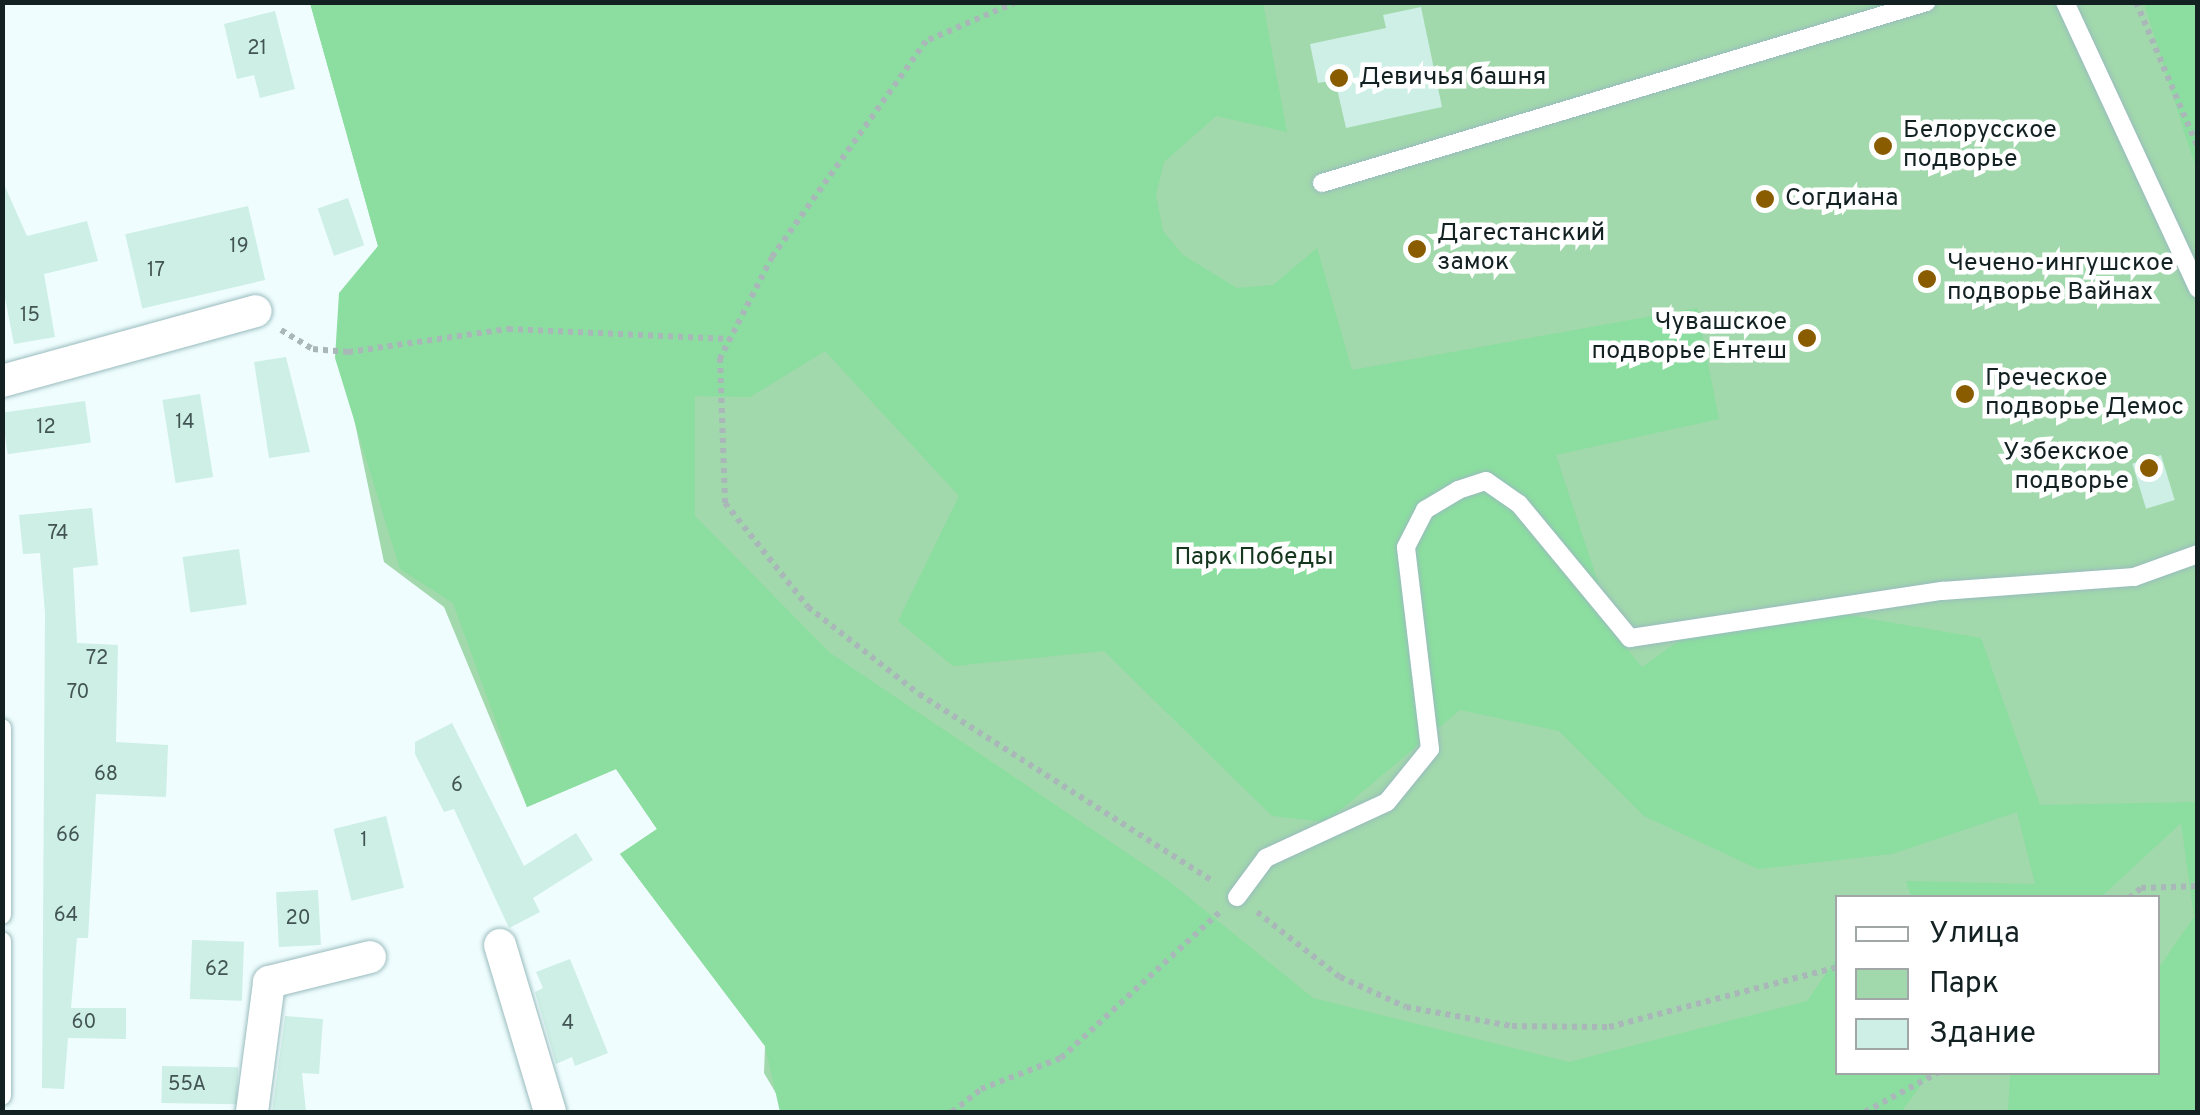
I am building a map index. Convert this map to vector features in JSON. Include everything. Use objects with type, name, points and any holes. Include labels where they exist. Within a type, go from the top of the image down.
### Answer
[{"type":"street","points":[[2,381],[256,311]]},
{"type":"street","points":[[500,945],[550,1112]]},
{"type":"street","points":[[252,1112],[269,982],[370,957]]},
{"type":"lane","points":[[1322,183],[1927,2]]},
{"type":"lane","points":[[2064,2],[2198,288]]},
{"type":"lane","points":[[1237,897],[1266,858],[1386,802],[1430,749],[1406,547],[1425,510],[1458,490],[1486,482],[1519,504],[1630,638],[1942,590],[2134,577],[2198,554]]},
{"type":"lane","points":[[2,728],[2,915]]},
{"type":"lane","points":[[2,940],[2,1096]]},
{"type":"path","points":[[1016,2],[926,41],[823,175],[720,358],[716,432],[725,503],[808,607],[919,694],[1237,897],[1340,977],[1406,1007],[1512,1026],[1609,1027],[1835,967]]},
{"type":"path","points":[[2136,2],[2198,148]]},
{"type":"path","points":[[256,311],[313,350],[348,352],[508,330],[730,340]]},
{"type":"path","points":[[2132,895],[2141,888],[2198,886]]},
{"type":"path","points":[[952,1112],[981,1090],[1060,1058],[1237,897]]},
{"type":"path","points":[[1865,1112],[1933,1075]]},
{"type":"green space","name":"Парк Победы","points":[[310,3],[2197,3],[2197,1112],[787,1112],[764,1073],[765,1046],[620,854],[657,829],[616,769],[527,807],[444,607],[384,562],[347,385],[378,246]]},
{"type":"green space","points":[[310,3],[1263,3],[1287,132],[1216,116],[1164,162],[1156,195],[1163,231],[1183,255],[1237,288],[1273,285],[1317,248],[1352,370],[1697,308],[1719,419],[1556,455],[1615,634],[1642,667],[1687,635],[1807,608],[1981,638],[2040,805],[2197,802],[2197,1112],[2008,1112],[2010,1075],[2160,1075],[2160,966],[2194,917],[2181,823],[2103,895],[1910,895],[1906,881],[2035,884],[2017,812],[1892,854],[1758,869],[1644,816],[1559,731],[1460,710],[1326,822],[1272,816],[1104,651],[953,666],[898,621],[959,496],[825,351],[750,397],[695,396],[695,516],[830,653],[1170,882],[1313,998],[1569,1062],[1807,1001],[1835,961],[1835,1075],[1929,1075],[1901,1112],[780,1112],[765,1046],[620,854],[657,829],[616,769],[527,807],[453,603],[400,569],[335,358],[339,293],[378,246]]},
{"type":"green space","points":[[2144,3],[2197,3],[2197,170],[2186,138]]},
{"type":"building","name":"Девичья башня","points":[[1421,7],[1442,107],[1346,128],[1335,80],[1318,83],[1310,44],[1386,28],[1383,15]]},
{"type":"building","points":[[275,11],[295,89],[260,98],[254,75],[237,79],[224,24]]},
{"type":"building","points":[[2,180],[27,236],[87,221],[98,261],[44,274],[55,337],[14,344],[2,283]]},
{"type":"building","points":[[348,198],[364,245],[334,256],[318,208]]},
{"type":"building","points":[[248,206],[265,280],[142,308],[125,234]]},
{"type":"building","points":[[286,357],[310,452],[269,458],[254,362]]},
{"type":"building","points":[[200,394],[213,477],[176,483],[162,400]]},
{"type":"building","points":[[85,401],[91,443],[8,454],[2,413]]},
{"type":"building","points":[[2161,455],[2175,500],[2146,509],[2132,464]]},
{"type":"building","points":[[92,508],[98,565],[73,568],[77,643],[118,645],[116,742],[168,745],[166,797],[96,794],[88,938],[77,938],[71,1008],[126,1008],[126,1039],[68,1038],[64,1089],[42,1088],[45,613],[40,553],[23,554],[19,515]]},
{"type":"building","points":[[239,549],[247,604],[190,612],[183,557]]},
{"type":"building","points":[[452,723],[524,866],[576,833],[593,860],[533,898],[540,912],[509,928],[454,809],[444,812],[415,754],[415,742]]},
{"type":"building","points":[[386,816],[404,888],[352,901],[334,829]]},
{"type":"building","points":[[318,890],[321,945],[279,947],[276,892]]},
{"type":"building","points":[[192,940],[244,942],[242,1001],[190,999]]},
{"type":"building","points":[[570,959],[608,1053],[575,1066],[572,1057],[556,1064],[535,992],[543,988],[536,972]]},
{"type":"building","points":[[285,1016],[323,1019],[319,1074],[302,1073],[306,1112],[272,1112]]},
{"type":"building","points":[[162,1066],[238,1067],[237,1104],[161,1103]]},
{"type":"place","name":"Девичья башня","points":[[1339,78]]},
{"type":"place","name":"Белорусское подворье","points":[[1883,146]]},
{"type":"place","name":"Согдиана","points":[[1765,199]]},
{"type":"place","name":"Дагестанский замок","points":[[1417,249]]},
{"type":"place","name":"Чечено-ингушское подворье Вайнах","points":[[1927,279]]},
{"type":"place","name":"Чувашское подворье Ентеш","points":[[1807,338]]},
{"type":"place","name":"Греческое подворье Демос","points":[[1965,394]]},
{"type":"place","name":"Узбекское подворье","points":[[2149,468]]}]
